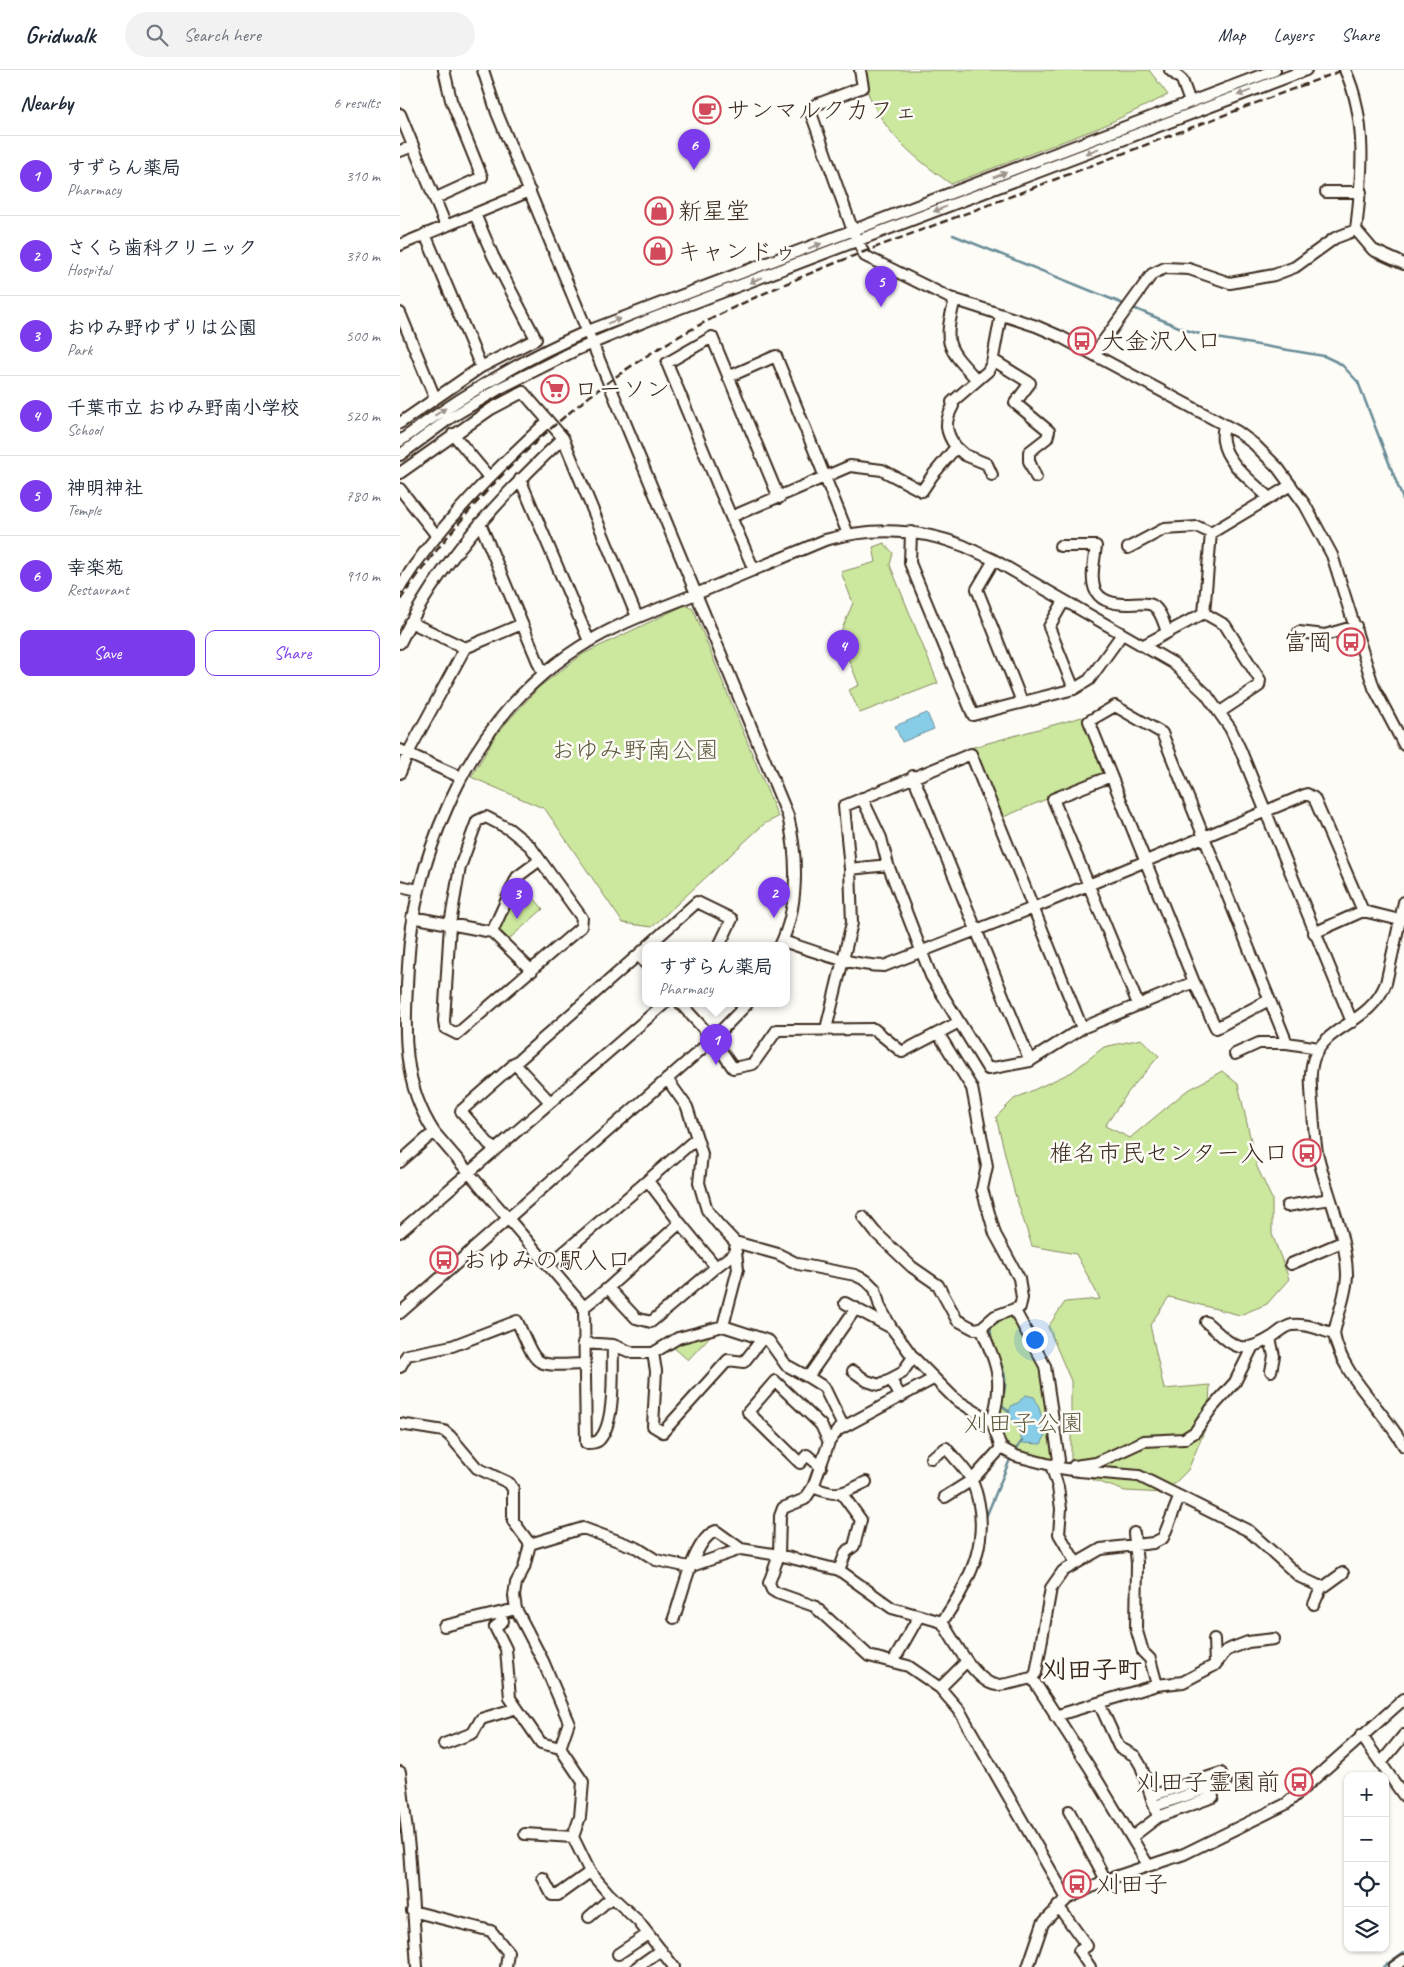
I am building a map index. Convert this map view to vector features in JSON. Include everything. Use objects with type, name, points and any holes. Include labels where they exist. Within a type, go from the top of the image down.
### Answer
[{"type":"street","points":[[436,198],[482,177],[451,100],[444,70]]},
{"type":"street","points":[[484,70],[497,113],[788,816],[796,867],[792,906],[782,942]]},
{"type":"street","points":[[860,70],[863,87],[815,105],[811,113],[856,236],[869,260],[954,299],[1036,326],[1094,354],[1224,424],[1265,453],[1305,505],[1332,555],[1356,626],[1374,688],[1404,745]]},
{"type":"street","points":[[1170,70],[1182,80],[1190,102]]},
{"type":"street","points":[[400,454],[465,408],[502,387],[593,343],[1190,102],[1275,70]]},
{"type":"street","points":[[400,441],[488,382],[538,354],[588,331],[856,236],[1306,70]]},
{"type":"street","points":[[1345,70],[1356,96],[1359,110],[1360,192],[1356,230],[1373,250],[1404,264]]},
{"type":"street","points":[[400,114],[446,226]]},
{"type":"street","points":[[400,152],[414,146]]},
{"type":"street","points":[[400,245],[530,192]]},
{"type":"street","points":[[1326,192],[1360,192]]},
{"type":"street","points":[[400,423],[481,368],[536,340],[492,256],[475,214]]},
{"type":"street","points":[[1094,354],[1152,274],[1165,268],[1189,269],[1230,283],[1274,276],[1296,267],[1335,238],[1356,230]]},
{"type":"street","points":[[425,234],[481,368]]},
{"type":"street","points":[[954,299],[947,329],[951,352],[977,380]]},
{"type":"street","points":[[400,313],[435,398]]},
{"type":"street","points":[[992,475],[987,464],[965,455],[956,447],[949,438],[946,419],[953,406],[952,402],[988,371],[993,360],[996,331],[1001,315]]},
{"type":"street","points":[[754,570],[667,363],[712,337],[779,498]]},
{"type":"street","points":[[728,377],[776,356],[848,534]]},
{"type":"street","points":[[993,360],[1030,383],[1015,403],[1048,431],[1047,438],[1029,452],[1036,478]]},
{"type":"street","points":[[400,473],[453,434],[491,409],[523,392],[563,438],[637,617]]},
{"type":"street","points":[[401,582],[488,476],[548,421]]},
{"type":"street","points":[[1224,424],[1223,442],[1229,454],[1237,467],[1268,497]]},
{"type":"street","points":[[453,434],[488,476]]},
{"type":"street","points":[[400,642],[410,622],[443,569],[480,523],[520,479],[563,438]]},
{"type":"street","points":[[731,517],[850,466],[882,470],[922,491],[956,447]]},
{"type":"street","points":[[520,479],[589,642]]},
{"type":"street","points":[[1212,533],[1268,497],[1291,485]]},
{"type":"street","points":[[400,489],[437,536]]},
{"type":"street","points":[[480,523],[543,674]]},
{"type":"street","points":[[1128,548],[1164,529],[1198,527],[1212,533]]},
{"type":"street","points":[[613,1345],[609,1420],[600,1439],[594,1443],[586,1443],[583,1364],[584,1307],[424,1119],[411,1089],[402,1042],[412,917],[418,890],[441,820],[460,777],[498,720],[543,674],[589,642],[637,617],[825,540],[848,534],[890,530],[911,532],[949,540],[994,560],[1173,663],[1192,679],[1220,712],[1240,750],[1352,1022]]},
{"type":"street","points":[[911,532],[910,563],[973,715],[1074,689],[1090,680],[1122,634]]},
{"type":"street","points":[[1204,613],[1212,533]]},
{"type":"street","points":[[1060,546],[1096,546],[1091,584],[1095,590],[1107,600],[1120,604],[1151,604],[1157,610],[1167,632]]},
{"type":"street","points":[[994,560],[977,589],[1022,702]]},
{"type":"street","points":[[1064,601],[1050,627],[1074,689]]},
{"type":"street","points":[[1144,645],[1204,613]]},
{"type":"street","points":[[1204,613],[1225,625],[1260,680],[1259,686],[1220,712]]},
{"type":"street","points":[[410,622],[465,648]]},
{"type":"street","points":[[400,773],[404,752],[465,648],[522,624]]},
{"type":"street","points":[[1299,632],[1325,635],[1356,626]]},
{"type":"street","points":[[1269,1000],[1216,1028],[1194,982],[1089,721],[1115,706],[1162,734],[1287,1043]]},
{"type":"street","points":[[404,752],[460,777]]},
{"type":"street","points":[[826,1029],[852,923],[850,868],[844,806],[971,754],[1082,1028]]},
{"type":"street","points":[[914,776],[1030,1061]]},
{"type":"street","points":[[1111,776],[1053,799],[1138,1004]]},
{"type":"street","points":[[790,946],[865,966],[884,966],[1033,908],[1202,836],[1266,813],[1307,794],[1314,798],[1363,911]]},
{"type":"street","points":[[862,798],[881,838],[888,864],[931,976],[988,1069],[1030,1061],[1082,1028],[1194,982]]},
{"type":"street","points":[[486,817],[509,829],[530,846],[540,860],[582,918],[581,927],[457,1034],[446,1028],[444,1021],[450,924],[460,867],[477,821],[486,817]]},
{"type":"street","points":[[492,932],[517,877],[540,860]]},
{"type":"street","points":[[850,868],[888,864]]},
{"type":"street","points":[[400,886],[418,890]]},
{"type":"street","points":[[653,942],[697,902],[732,919],[721,942]]},
{"type":"street","points":[[1314,933],[1363,911],[1403,912],[1382,994],[1374,1004],[1328,1038],[1319,1048],[1314,1058],[1310,1082],[1317,1151],[1342,1242],[1346,1281],[1334,1334],[1345,1363],[1404,1446]]},
{"type":"street","points":[[412,917],[492,932],[532,971]]},
{"type":"street","points":[[494,1150],[461,1111],[642,951]]},
{"type":"street","points":[[638,955],[642,960]]},
{"type":"street","points":[[400,1232],[661,1007]]},
{"type":"street","points":[[684,1007],[713,1039],[733,1068],[753,1064],[777,1030],[874,1029],[902,1052],[959,1022]]},
{"type":"street","points":[[400,1313],[713,1039],[744,1007]]},
{"type":"street","points":[[863,1217],[875,1232],[912,1267],[938,1285],[957,1320],[974,1329],[981,1328],[995,1316],[1020,1307],[1022,1298],[1018,1278],[995,1234],[982,1189],[988,1166],[972,1088],[938,1032]]},
{"type":"street","points":[[1235,1054],[1259,1043],[1287,1043],[1319,1048]]},
{"type":"street","points":[[514,1063],[550,1102]]},
{"type":"street","points":[[667,1079],[687,1107],[702,1154],[700,1183],[707,1210],[735,1247],[738,1269],[723,1326]]},
{"type":"street","points":[[400,1162],[434,1132]]},
{"type":"street","points":[[549,1265],[697,1138]]},
{"type":"street","points":[[648,1181],[716,1267]]},
{"type":"street","points":[[1287,1206],[1330,1198]]},
{"type":"street","points":[[584,1307],[608,1288],[680,1223]]},
{"type":"street","points":[[1291,1264],[1342,1242]]},
{"type":"street","points":[[608,1288],[636,1318],[651,1322],[716,1267],[735,1247]]},
{"type":"street","points":[[735,1247],[778,1254],[798,1264],[855,1275],[867,1281],[875,1290],[880,1307],[891,1327],[913,1357],[955,1399],[992,1422]]},
{"type":"street","points":[[845,1303],[891,1327]]},
{"type":"street","points":[[808,1377],[856,1308]]},
{"type":"street","points":[[1014,1309],[1045,1366],[1059,1460],[1053,1465]]},
{"type":"street","points":[[400,1366],[407,1355],[452,1346],[517,1321],[536,1360],[545,1365],[583,1364]]},
{"type":"street","points":[[1206,1322],[1234,1346],[1242,1349],[1270,1338],[1290,1325],[1307,1325],[1334,1334]]},
{"type":"street","points":[[583,1343],[613,1345],[633,1353],[653,1353],[678,1338],[723,1326],[770,1342],[786,1364],[824,1388],[843,1426]]},
{"type":"street","points":[[981,1328],[996,1364],[1000,1385],[999,1398],[992,1422],[1000,1448],[1016,1456],[1060,1468],[1138,1476],[1179,1498],[1249,1531],[1300,1577],[1326,1586],[1343,1573]]},
{"type":"street","points":[[1270,1338],[1274,1356],[1271,1371]]},
{"type":"street","points":[[653,1353],[656,1371],[653,1426],[663,1432],[728,1360],[744,1362],[762,1339]]},
{"type":"street","points":[[1053,1465],[1084,1466],[1096,1463],[1144,1441],[1184,1439],[1195,1432],[1211,1409],[1235,1382],[1253,1346]]},
{"type":"street","points":[[853,1371],[868,1381],[879,1385],[902,1373],[913,1357]]},
{"type":"street","points":[[933,1379],[843,1426],[829,1442],[813,1487],[805,1499],[783,1508],[780,1516],[779,1555],[769,1583],[772,1590],[814,1606],[869,1656],[908,1666],[940,1688],[959,1710],[1035,1840],[1063,1902],[1087,1946],[1079,1951],[1090,1967]]},
{"type":"street","points":[[891,1380],[901,1397]]},
{"type":"street","points":[[821,1467],[807,1456],[800,1463],[748,1412],[775,1381],[821,1425],[829,1442]]},
{"type":"street","points":[[400,1424],[444,1431],[477,1468],[509,1483],[513,1489],[513,1521],[530,1544]]},
{"type":"street","points":[[931,1458],[946,1448],[972,1480],[983,1525],[975,1563],[958,1600],[942,1622]]},
{"type":"street","points":[[945,1497],[972,1480],[1000,1448]]},
{"type":"street","points":[[1053,1465],[1061,1509],[1059,1534],[1076,1563]]},
{"type":"street","points":[[813,1487],[828,1494],[842,1494],[866,1482]]},
{"type":"street","points":[[839,1570],[846,1552],[854,1546],[861,1520],[842,1494]]},
{"type":"street","points":[[674,1618],[696,1550],[710,1533],[716,1531],[741,1549],[779,1555],[839,1570],[892,1608],[942,1622],[967,1661],[984,1680],[997,1685],[1032,1678],[1036,1673],[1051,1588],[1063,1571],[1101,1549],[1153,1543],[1163,1538],[1179,1498]]},
{"type":"street","points":[[530,1544],[583,1528],[636,1548],[656,1560],[692,1566],[741,1549]]},
{"type":"street","points":[[1134,1533],[1136,1628],[1143,1652],[1150,1659],[1157,1685]]},
{"type":"street","points":[[530,1544],[524,1568],[516,1583],[514,1596],[516,1609],[543,1660],[569,1722],[560,1748]]},
{"type":"street","points":[[1314,1604],[1322,1586]]},
{"type":"street","points":[[444,1626],[499,1615],[516,1609]]},
{"type":"street","points":[[499,1615],[503,1621],[495,1627],[506,1649],[508,1692],[541,1743],[560,1748],[583,1782],[580,1817],[573,1837],[590,1872],[648,1934],[671,1966]]},
{"type":"street","points":[[893,1662],[919,1616]]},
{"type":"street","points":[[1214,1639],[1215,1665]]},
{"type":"street","points":[[1055,1716],[1157,1685],[1183,1682],[1215,1665],[1226,1651],[1232,1648],[1248,1642],[1274,1639]]},
{"type":"street","points":[[940,1688],[967,1661]]},
{"type":"street","points":[[1032,1678],[1148,1865]]},
{"type":"street","points":[[1028,1967],[1043,1924],[1063,1902],[1106,1880],[1184,1854],[1286,1804],[1361,1735],[1404,1699]]},
{"type":"street","points":[[1099,1703],[1120,1747],[1135,1756],[1142,1766],[1155,1806]]},
{"type":"street","points":[[444,1744],[473,1733],[481,1719],[517,1708]]},
{"type":"street","points":[[1361,1735],[1404,1796]]},
{"type":"street","points":[[1381,1763],[1404,1735]]},
{"type":"street","points":[[400,1772],[405,1848],[417,1967]]},
{"type":"street","points":[[1132,1837],[1155,1806],[1206,1778],[1224,1778],[1209,1788]]},
{"type":"street","points":[[1155,1806],[1213,1797],[1206,1778]]},
{"type":"street","points":[[1069,1811],[1106,1880]]},
{"type":"street","points":[[525,1834],[573,1837]]},
{"type":"street","points":[[543,1878],[552,1895],[558,1895],[590,1872]]},
{"type":"street","points":[[589,1917],[612,1897]]},
{"type":"street","points":[[412,1911],[491,1931],[508,1952],[506,1967]]},
{"type":"street","points":[[618,1954],[648,1934]]},
{"type":"street","points":[[637,1967],[661,1950]]},
{"type":"street","points":[[1394,1967],[1404,1960]]},
{"type":"green space","points":[[860,70],[1149,70],[1168,95],[1101,127],[951,184],[920,160],[894,136],[874,107]]},
{"type":"green space","points":[[884,543],[893,553],[890,565],[938,683],[860,713],[849,690],[859,685],[839,636],[853,603],[841,572],[876,562],[873,547]]},
{"type":"green space","name":"おゆみ野南公園","points":[[685,605],[693,609],[778,817],[764,824],[652,927],[623,923],[545,809],[471,777],[498,732],[539,687],[583,654]]},
{"type":"green space","points":[[1082,717],[1107,774],[1001,818],[970,748]]},
{"type":"green space","points":[[520,881],[543,909],[509,939],[498,929]]},
{"type":"green space","points":[[1141,1039],[1159,1056],[1129,1091],[1105,1126],[1130,1138],[1185,1092],[1222,1071],[1238,1084],[1257,1167],[1272,1199],[1272,1234],[1289,1279],[1267,1304],[1240,1315],[1169,1297],[1150,1325],[1164,1389],[1210,1385],[1208,1422],[1188,1470],[1165,1493],[1125,1491],[1071,1472],[1071,1381],[1048,1327],[1065,1302],[1100,1299],[1076,1254],[1032,1246],[1014,1191],[996,1117],[1014,1099],[1072,1072],[1104,1047]]},
{"type":"green space","name":"刈田子公園","points":[[1013,1313],[1043,1367],[1056,1459],[1051,1462],[1012,1452],[1000,1442],[996,1417],[1002,1396],[986,1328],[992,1322]]},
{"type":"green space","points":[[713,1333],[688,1360],[672,1346]]},
{"type":"water","points":[[927,713],[934,729],[902,742],[895,726]]},
{"type":"water","points":[[1025,1395],[1036,1399],[1046,1435],[1041,1444],[1023,1443],[1020,1431],[1009,1413],[1012,1405],[1018,1403]]},
{"type":"waterway","points":[[953,235],[1126,305]]},
{"type":"waterway","points":[[1131,307],[1186,330],[1210,337],[1324,356],[1341,364],[1358,382],[1404,502]]},
{"type":"waterway","points":[[998,1322],[991,1326],[991,1332],[1005,1378],[1005,1389],[998,1417],[1002,1437]]},
{"type":"waterway","points":[[1002,1405],[1009,1412]]},
{"type":"waterway","points":[[1014,1452],[1022,1441]]},
{"type":"waterway","points":[[1004,1442],[1013,1449]]},
{"type":"waterway","points":[[986,1517],[1011,1457]]},
{"type":"waterway","points":[[1383,1967],[1404,1952]]},
{"type":"railway","points":[[400,600],[461,520],[495,482],[531,447],[569,413],[609,382],[650,354],[694,328],[767,292],[843,260],[1343,70]]},
{"type":"place","name":"サンマルクカフェ","points":[[707,110]]},
{"type":"place","name":"幸楽苑","points":[[694,170]]},
{"type":"place","name":"新星堂","points":[[659,211]]},
{"type":"place","name":"キャンドゥ","points":[[658,251]]},
{"type":"place","name":"神明神社","points":[[881,307]]},
{"type":"place","name":"大金沢入口","points":[[1082,341]]},
{"type":"place","name":"ローソン","points":[[555,389]]},
{"type":"place","name":"富岡","points":[[1351,642]]},
{"type":"place","name":"千葉市立 おゆみ野南小学校","points":[[843,671]]},
{"type":"place","name":"さくら歯科クリニック","points":[[774,918]]},
{"type":"place","name":"おゆみ野ゆずりは公園","points":[[517,919]]},
{"type":"place","name":"すずらん薬局","points":[[716,1065]]},
{"type":"place","name":"椎名市民センター入口","points":[[1307,1153]]},
{"type":"place","name":"おゆみの駅入口","points":[[444,1260]]},
{"type":"place","name":"刈田子霊園前","points":[[1299,1782]]},
{"type":"place","name":"刈田子","points":[[1077,1884]]},
{"type":"district","name":"刈田子町","points":[[1092,1670]]}]
